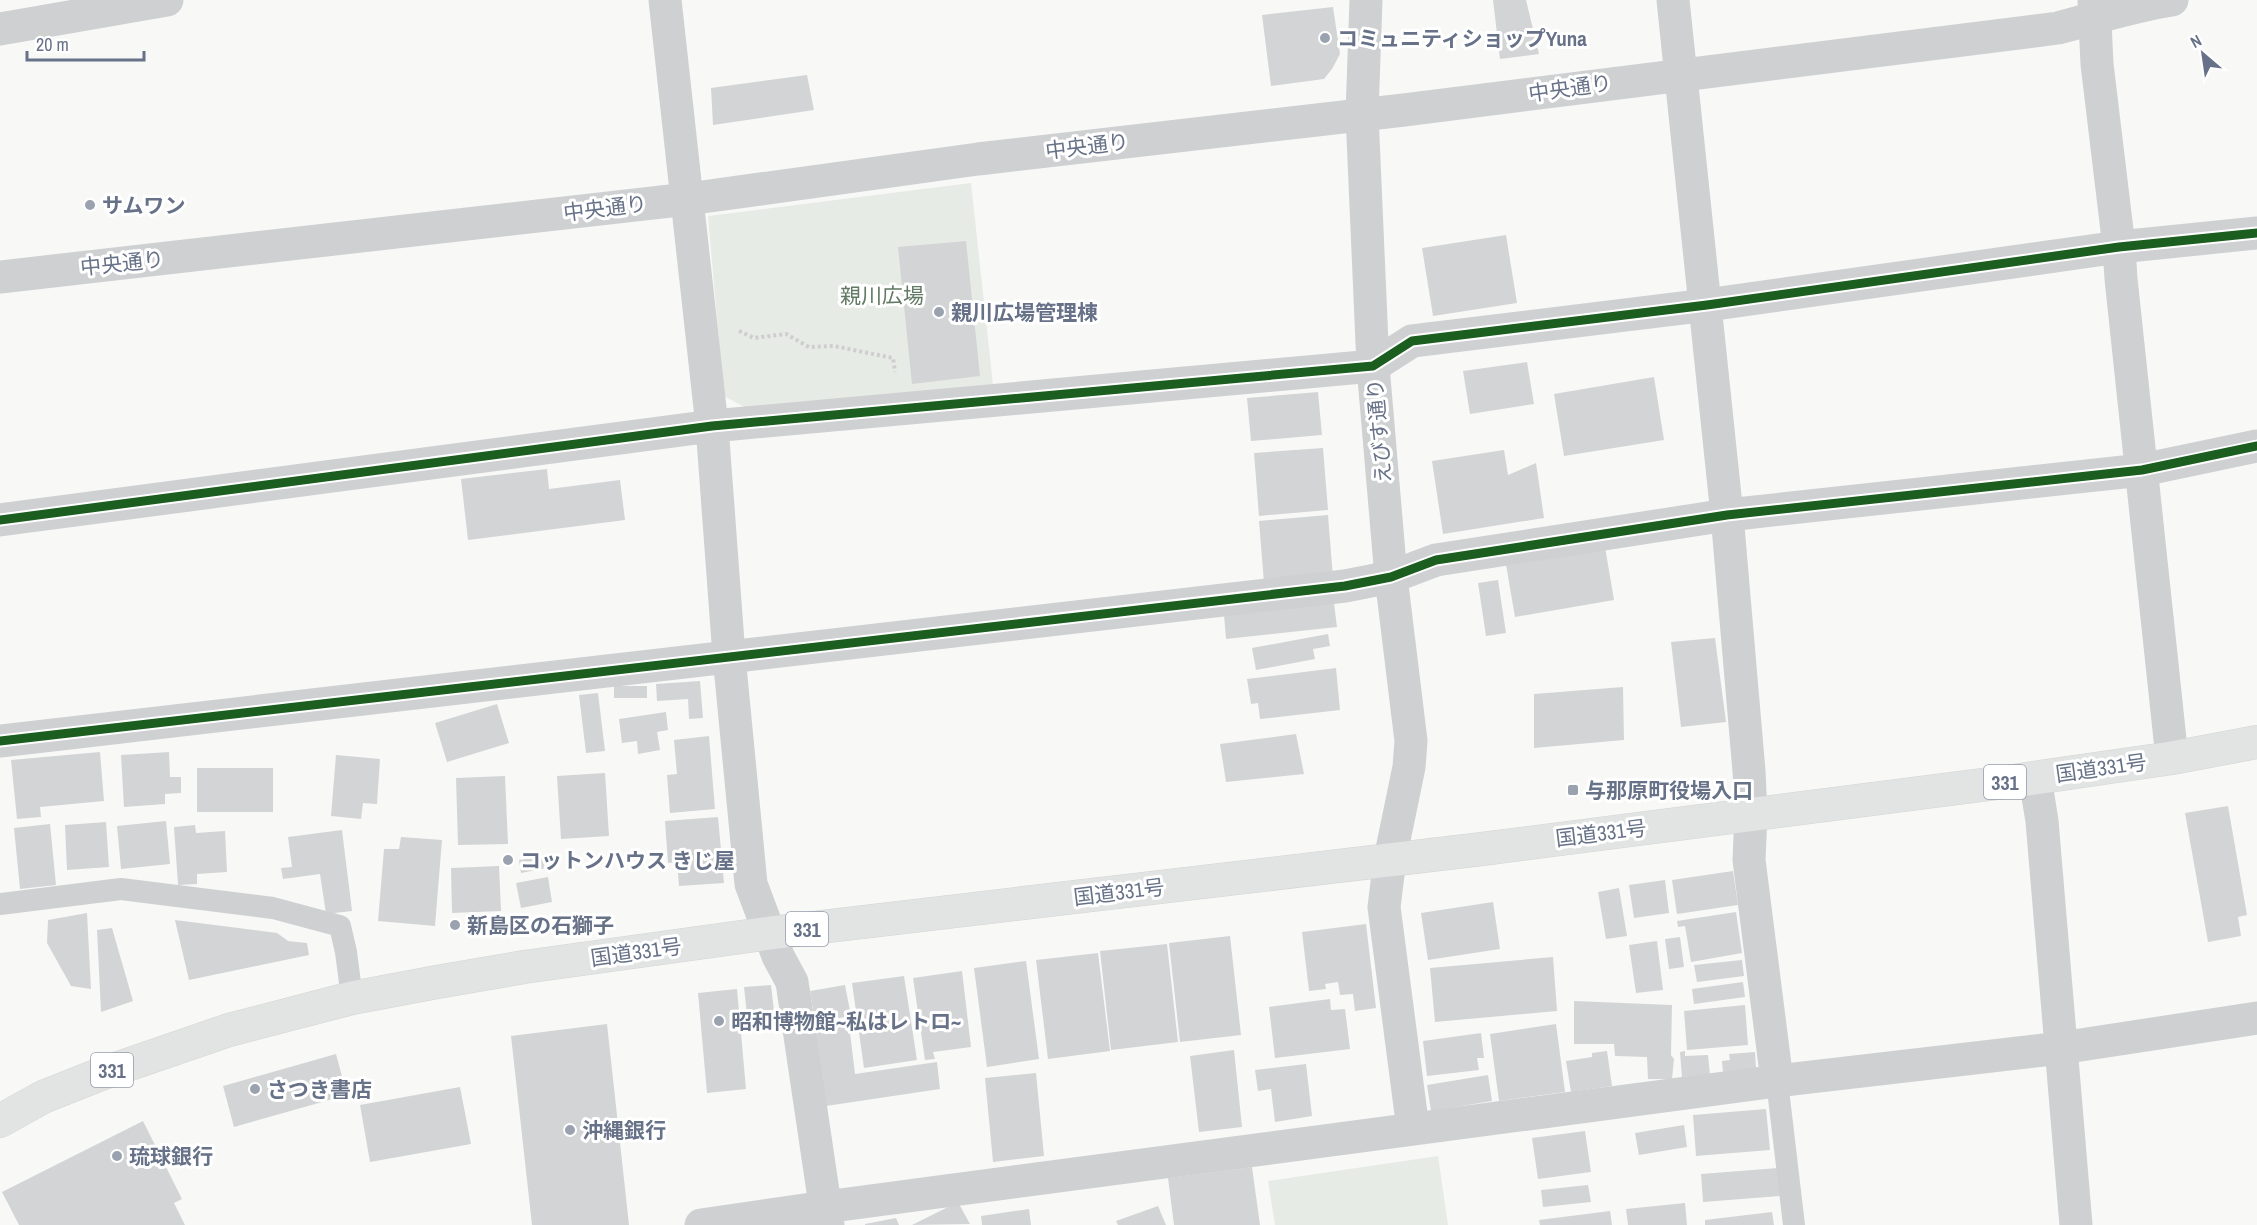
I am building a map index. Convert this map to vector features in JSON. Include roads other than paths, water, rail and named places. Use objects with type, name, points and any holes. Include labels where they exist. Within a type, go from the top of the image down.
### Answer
[{"type":"highway","name":"国道331号","points":[[0,1121],[43,1097],[101,1074],[229,1030],[352,998],[525,967],[770,933],[1390,859],[2036,778],[2172,758],[2257,742]]},
{"type":"street","points":[[0,29],[167,0]]},
{"type":"street","points":[[665,0],[712,426],[729,656],[751,884],[778,956],[792,982],[827,1216]]},
{"type":"street","name":"えびす通り","points":[[1366,0],[1362,114],[1373,366],[1391,577],[1411,741],[1409,767],[1390,859],[1384,907],[1413,1129]]},
{"type":"street","points":[[1673,0],[1707,305],[1727,515],[1752,814],[1749,860],[1777,1081]]},
{"type":"street","name":"中央通り","points":[[0,277],[688,199],[978,159],[2058,28],[2095,9],[2172,0]]},
{"type":"street","points":[[2095,9],[2097,64],[2119,247],[2172,758]]},
{"type":"street","points":[[0,520],[712,426],[1373,366],[1412,341],[1707,305],[2119,247],[2257,233]]},
{"type":"street","points":[[0,741],[1345,586],[1391,577],[1436,560],[1727,515],[2142,470],[2257,446]]},
{"type":"street","points":[[2036,778],[2042,821],[2076,1225]]},
{"type":"street","points":[[701,1225],[827,1216],[1413,1129],[1777,1081],[2061,1048],[2257,1018]]},
{"type":"lane","points":[[0,904],[121,889],[273,908],[340,926],[352,998]]},
{"type":"lane","points":[[1777,1081],[1794,1225]]},
{"type":"place","name":"コミュニティショップYuna","points":[[1325,38]]},
{"type":"place","name":"サムワン","points":[[90,205]]},
{"type":"place","name":"親川広場管理棟","points":[[939,312]]},
{"type":"place","name":"与那原町役場入口","points":[[1573,790]]},
{"type":"place","name":"コットンハウス きじ屋","points":[[508,860]]},
{"type":"place","name":"新島区の石獅子","points":[[455,925]]},
{"type":"place","name":"昭和博物館~私はレトロ~","points":[[719,1021]]},
{"type":"place","name":"さつき書店","points":[[255,1089]]},
{"type":"place","name":"沖縄銀行","points":[[570,1130]]},
{"type":"place","name":"琉球銀行","points":[[117,1156]]},
{"type":"park label","name":"親川広場","points":[[882,295]]}]
